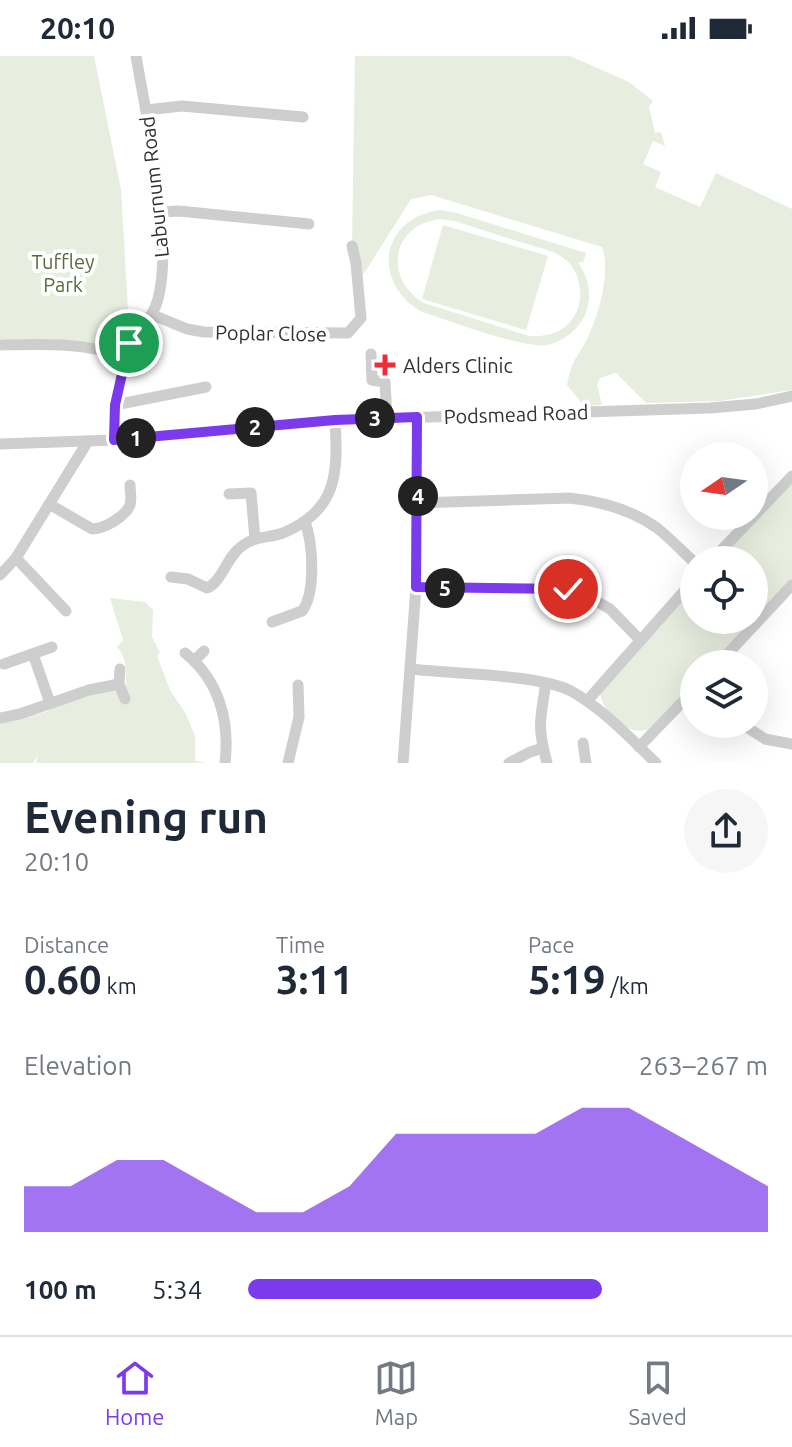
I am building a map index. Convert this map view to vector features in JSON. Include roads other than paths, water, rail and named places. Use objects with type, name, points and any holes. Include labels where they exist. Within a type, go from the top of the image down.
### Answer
[{"type":"street","name":"Laburnum Road","points":[[124,357],[129,343],[153,315],[159,298],[162,270],[160,212],[136,56]]},
{"type":"street","points":[[146,110],[182,106],[303,117]]},
{"type":"street","points":[[160,212],[179,211],[309,224]]},
{"type":"street","name":"Poplar Close","points":[[153,315],[187,329],[204,332],[348,333],[361,318],[352,246]]},
{"type":"street","points":[[0,345],[50,344],[112,352],[124,357],[115,405],[114,440]]},
{"type":"street","points":[[371,354],[372,380],[385,382],[387,418]]},
{"type":"street","points":[[115,405],[206,387]]},
{"type":"street","name":"Podsmead Road","points":[[0,444],[114,440],[335,420],[710,408],[756,404],[792,396]]},
{"type":"street","points":[[403,763],[416,587],[417,417]]},
{"type":"street","points":[[171,577],[188,579],[207,588],[212,586],[232,554],[244,544],[278,535],[305,522],[327,498],[334,480],[335,420]]},
{"type":"street","points":[[0,575],[16,558],[88,441]]},
{"type":"street","points":[[768,501],[792,476]]},
{"type":"street","points":[[49,504],[92,529],[98,529],[127,509],[131,502],[130,485]]},
{"type":"street","points":[[229,494],[251,493],[255,539]]},
{"type":"street","points":[[418,503],[569,498],[591,501],[657,528],[680,549]]},
{"type":"street","points":[[272,622],[305,616],[310,595],[313,550],[305,522]]},
{"type":"street","points":[[725,546],[740,530]]},
{"type":"street","points":[[16,558],[66,611]]},
{"type":"street","points":[[731,650],[792,585]]},
{"type":"street","points":[[416,587],[579,591],[610,609],[640,640]]},
{"type":"street","points":[[587,701],[680,596]]},
{"type":"street","points":[[4,664],[52,647]]},
{"type":"street","points":[[204,651],[190,657],[212,680],[226,727],[225,763]]},
{"type":"street","points":[[33,654],[50,703]]},
{"type":"street","points":[[120,669],[119,684],[125,699]]},
{"type":"street","points":[[411,669],[546,683],[568,689],[587,701],[656,763]]},
{"type":"street","points":[[546,683],[539,717],[547,763]]},
{"type":"street","points":[[0,718],[89,690],[119,684]]},
{"type":"street","points":[[288,763],[299,717],[298,685]]},
{"type":"street","points":[[639,747],[680,705]]},
{"type":"street","points":[[763,738],[792,744]]},
{"type":"street","points":[[583,743],[586,763]]},
{"type":"street","points":[[509,763],[543,748]]},
{"type":"place","name":"Alders Clinic","points":[[385,365]]},
{"type":"park label","name":"Tuffley Park","points":[[63,272]]}]
